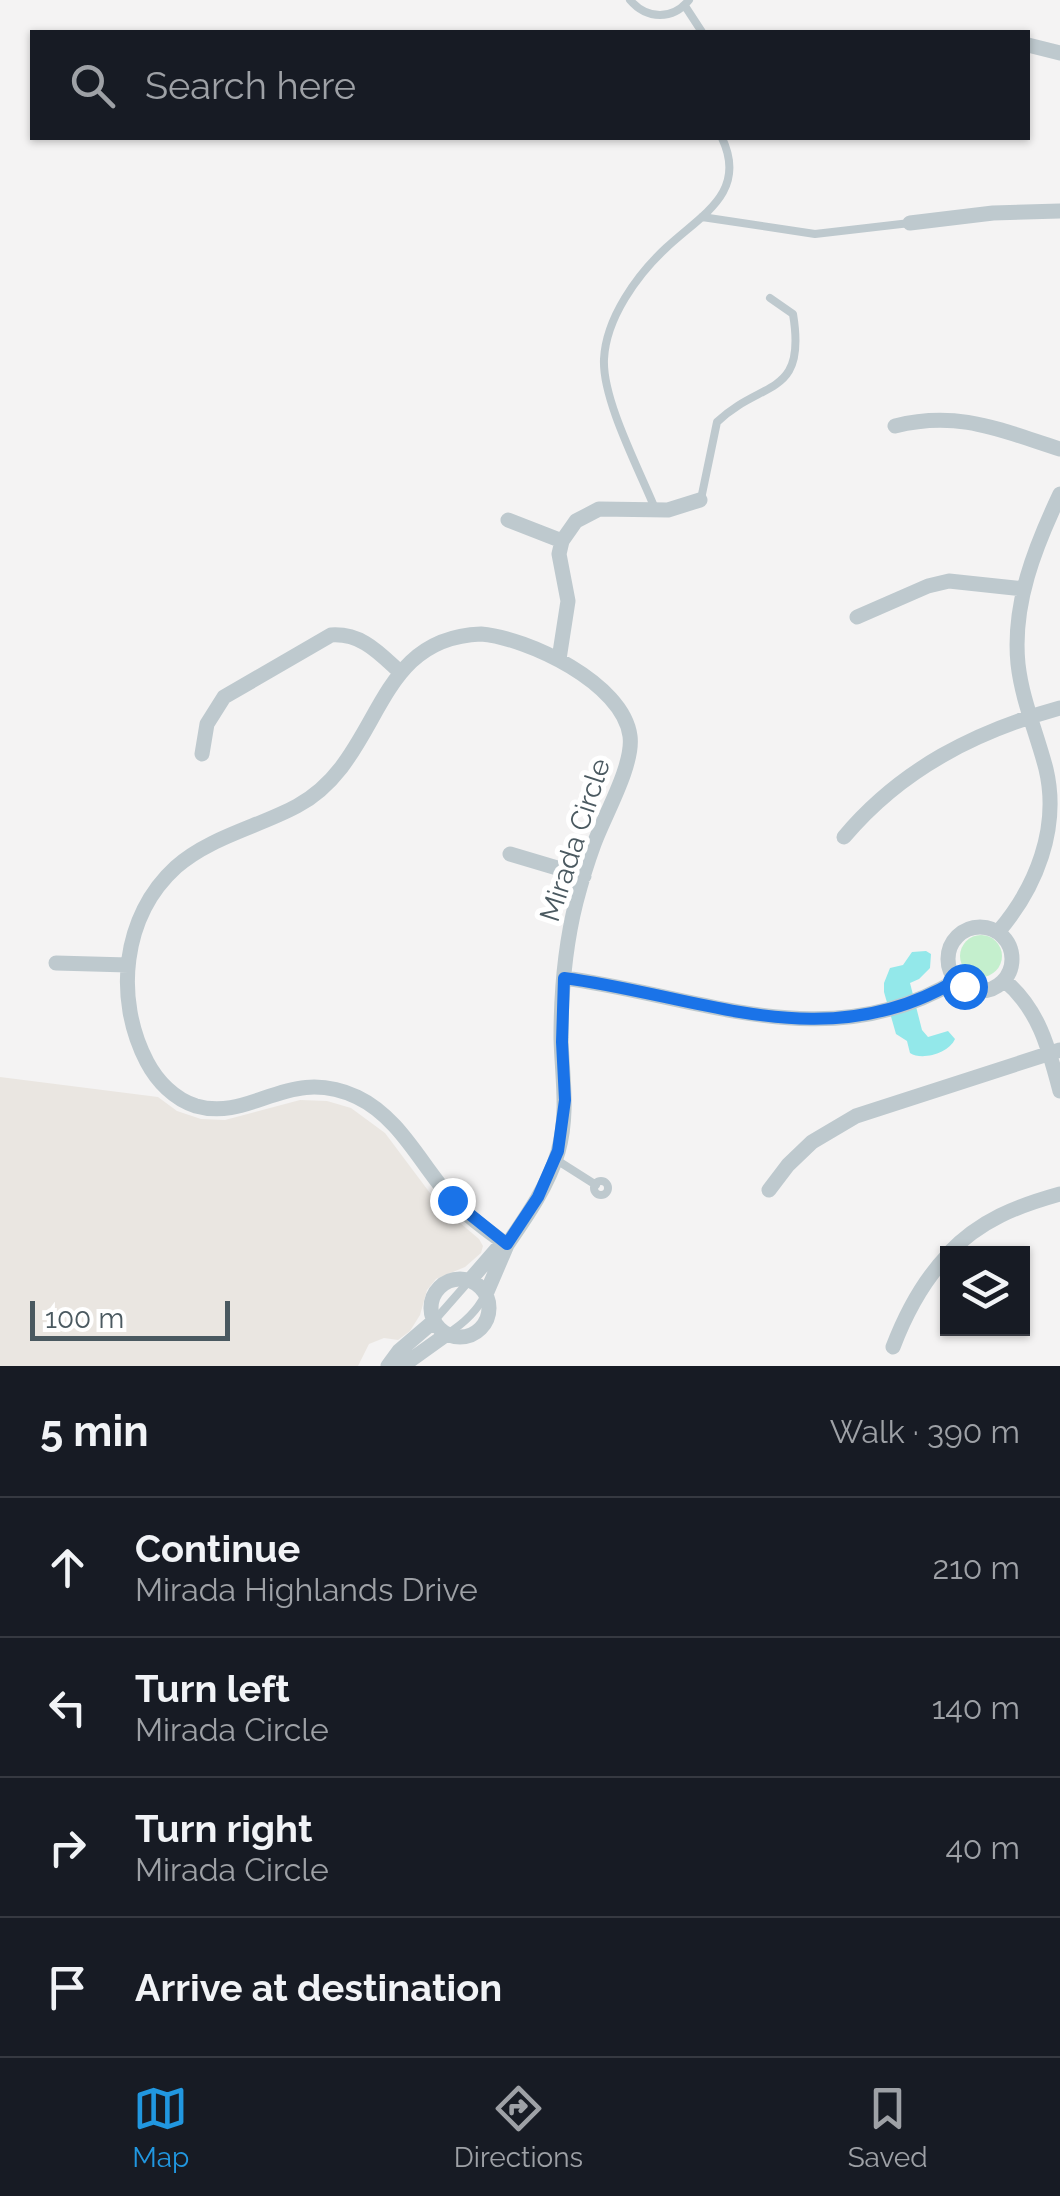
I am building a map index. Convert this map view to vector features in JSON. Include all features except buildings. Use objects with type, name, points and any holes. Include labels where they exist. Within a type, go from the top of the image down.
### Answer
[{"type":"street","points":[[1030,46],[1060,53]]},
{"type":"street","points":[[910,222],[1060,211]]},
{"type":"street","points":[[895,426],[924,418],[959,419],[1060,448]]},
{"type":"street","points":[[998,932],[1013,915],[1053,846],[1051,796],[1018,662],[1024,589],[1035,547],[1060,494]]},
{"type":"street","points":[[559,659],[568,601],[560,568],[562,541],[576,521],[600,510],[656,510],[700,500]]},
{"type":"street","points":[[508,520],[562,541]]},
{"type":"street","points":[[858,617],[928,586],[949,581],[1024,589]]},
{"type":"street","points":[[202,754],[207,724],[224,697],[332,636],[346,634],[359,638],[400,672]]},
{"type":"street","name":"Mirada Circle","points":[[486,1294],[507,1244],[538,1197],[555,1159],[565,1100],[564,978],[571,925],[584,876],[628,760],[630,737],[624,719],[612,703],[559,659],[514,639],[464,635],[421,651],[400,672],[348,763],[320,792],[285,813],[211,844],[174,868],[145,907],[136,927],[128,965],[128,1005],[139,1047],[152,1071],[178,1098],[194,1105],[225,1108],[307,1086],[354,1096],[388,1118],[452,1200],[507,1244]]},
{"type":"street","points":[[844,836],[893,786],[936,758],[966,741],[1060,708]]},
{"type":"street","name":"Mirada Circle","points":[[630,737],[649,734]]},
{"type":"street","points":[[510,854],[584,876]]},
{"type":"street","points":[[978,927],[998,932],[1012,955],[1004,980],[980,991],[957,980],[948,962],[949,952],[960,934],[978,927]]},
{"type":"street","points":[[56,963],[128,965]]},
{"type":"street","points":[[564,978],[782,1019],[825,1020],[888,1012],[918,1002],[957,980]]},
{"type":"street","points":[[1004,980],[1032,1009],[1054,1052],[1060,1091]]},
{"type":"street","points":[[769,1190],[812,1142],[856,1116],[1054,1052]]},
{"type":"street","points":[[958,1246],[989,1220],[1060,1194]]},
{"type":"street","name":"Mirada Circle","points":[[470,1280],[497,1248],[507,1244]]},
{"type":"street","points":[[893,1348],[906,1315],[940,1264]]},
{"type":"street","points":[[453,1280],[470,1280],[486,1294],[490,1312],[482,1328],[465,1337],[446,1334],[434,1321],[431,1304],[438,1288],[453,1280]]},
{"type":"street","points":[[389,1366],[434,1321]]},
{"type":"street","points":[[389,1366],[405,1364],[446,1334]]},
{"type":"lane","points":[[630,0],[645,14],[660,15],[675,13],[688,3],[701,30]]},
{"type":"lane","points":[[656,510],[606,386],[604,355],[624,300],[638,279],[715,204],[730,177],[730,152],[723,140]]},
{"type":"lane","points":[[702,218],[816,234],[910,222]]},
{"type":"lane","points":[[700,500],[718,422],[736,407],[783,382],[791,366],[796,341],[793,314],[770,298]]},
{"type":"lane","points":[[555,1159],[596,1184]]},
{"type":"shaded area","points":[[0,1077],[158,1097],[177,1111],[201,1119],[225,1120],[300,1100],[327,1101],[351,1108],[385,1133],[439,1205],[479,1239],[481,1253],[465,1267],[436,1279],[427,1290],[420,1315],[410,1331],[398,1340],[384,1338],[369,1344],[358,1366],[0,1366]]},
{"type":"green space","points":[[981,935],[996,941],[1002,956],[996,971],[981,977],[966,971],[960,956],[966,941]]},
{"type":"water","points":[[912,952],[931,954],[930,968],[910,983],[922,1030],[928,1037],[948,1031],[955,1039],[941,1052],[921,1056],[910,1053],[907,1041],[896,1034],[884,983],[890,968],[903,965]]},
{"type":"route","points":[[452,1200],[507,1244],[550,1175],[563,1126],[565,1100],[564,978],[803,1021],[888,1012],[930,997],[957,980],[964,986]]}]
